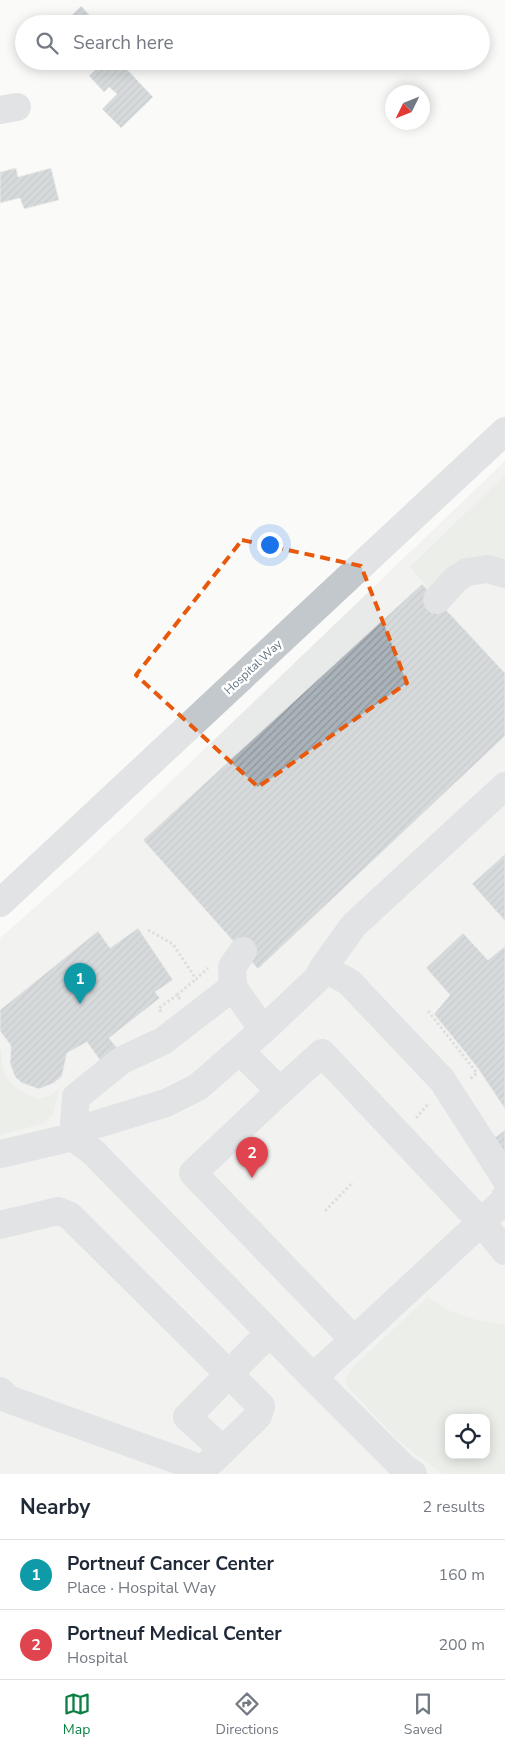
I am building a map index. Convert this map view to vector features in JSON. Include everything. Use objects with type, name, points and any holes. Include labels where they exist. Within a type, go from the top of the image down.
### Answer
[{"type":"street","name":"Hospital Way","points":[[0,903],[505,431]]},
{"type":"street","points":[[437,600],[456,579],[467,572],[488,569],[505,574]]},
{"type":"street","points":[[0,1154],[73,1136],[91,1126],[166,1102],[198,1087],[264,1030],[317,979],[354,926],[505,786]]},
{"type":"street","points":[[243,952],[232,967],[233,987],[264,1030]]},
{"type":"street","points":[[323,968],[349,982],[442,1080],[505,1178]]},
{"type":"street","points":[[73,1136],[76,1097],[122,1060],[163,1041],[233,987]]},
{"type":"street","points":[[240,1051],[280,1091]]},
{"type":"street","points":[[354,1340],[193,1173],[322,1053],[482,1223],[505,1250]]},
{"type":"street","points":[[73,1136],[93,1152],[128,1186],[313,1377],[404,1468],[413,1474]]},
{"type":"street","points":[[313,1377],[482,1223],[504,1201],[505,1197]]},
{"type":"street","points":[[0,1225],[58,1212],[70,1216],[261,1406],[258,1416],[202,1469],[8,1399],[0,1391]]},
{"type":"street","points":[[223,1450],[187,1417],[228,1373],[270,1333]]},
{"type":"path","points":[[148,930],[173,944],[196,979]]},
{"type":"path","points":[[161,1012],[159,1008],[179,997],[213,963]]},
{"type":"path","points":[[428,1011],[472,1065],[477,1073],[475,1075]]},
{"type":"path","points":[[413,1121],[430,1102]]},
{"type":"path","points":[[325,1211],[353,1182]]},
{"type":"highlighted area","points":[[242,540],[361,566],[407,683],[258,787],[136,675]]},
{"type":"shaded area","points":[[505,461],[505,1474],[0,1474],[0,938],[93,856]]},
{"type":"shaded area","points":[[505,475],[505,562],[434,594],[410,567]]},
{"type":"shaded area","points":[[0,1049],[5,1074],[16,1088],[38,1099],[49,1096],[59,1089],[53,1114],[45,1123],[0,1135]]},
{"type":"shaded area","points":[[428,1297],[449,1311],[477,1320],[505,1325],[505,1474],[443,1474],[397,1439],[347,1386],[346,1377],[354,1366]]},
{"type":"building","points":[[81,6],[90,15],[72,15]]},
{"type":"building","points":[[95,70],[128,70],[153,97],[121,128],[102,109],[117,94],[109,87],[104,92],[89,76]]},
{"type":"building","points":[[16,168],[18,177],[51,168],[59,200],[24,209],[20,198],[0,203],[0,172]]},
{"type":"building","points":[[422,584],[505,673],[505,736],[258,969],[143,840]]},
{"type":"building","points":[[505,854],[505,921],[472,884]]},
{"type":"building","points":[[138,928],[173,980],[155,992],[160,998],[109,1038],[118,1049],[102,1063],[87,1042],[67,1053],[62,1076],[54,1083],[39,1089],[22,1083],[15,1077],[10,1063],[11,1046],[0,1031],[0,1010],[98,931],[110,948]]},
{"type":"building","points":[[463,933],[488,960],[505,946],[505,1109],[477,1067],[434,1014],[450,995],[426,968]]},
{"type":"building","points":[[505,1130],[505,1160],[494,1138]]},
{"type":"place","name":"Portneuf Cancer Center","points":[[80,1004]]},
{"type":"place","name":"Portneuf Medical Center","points":[[252,1178]]}]
